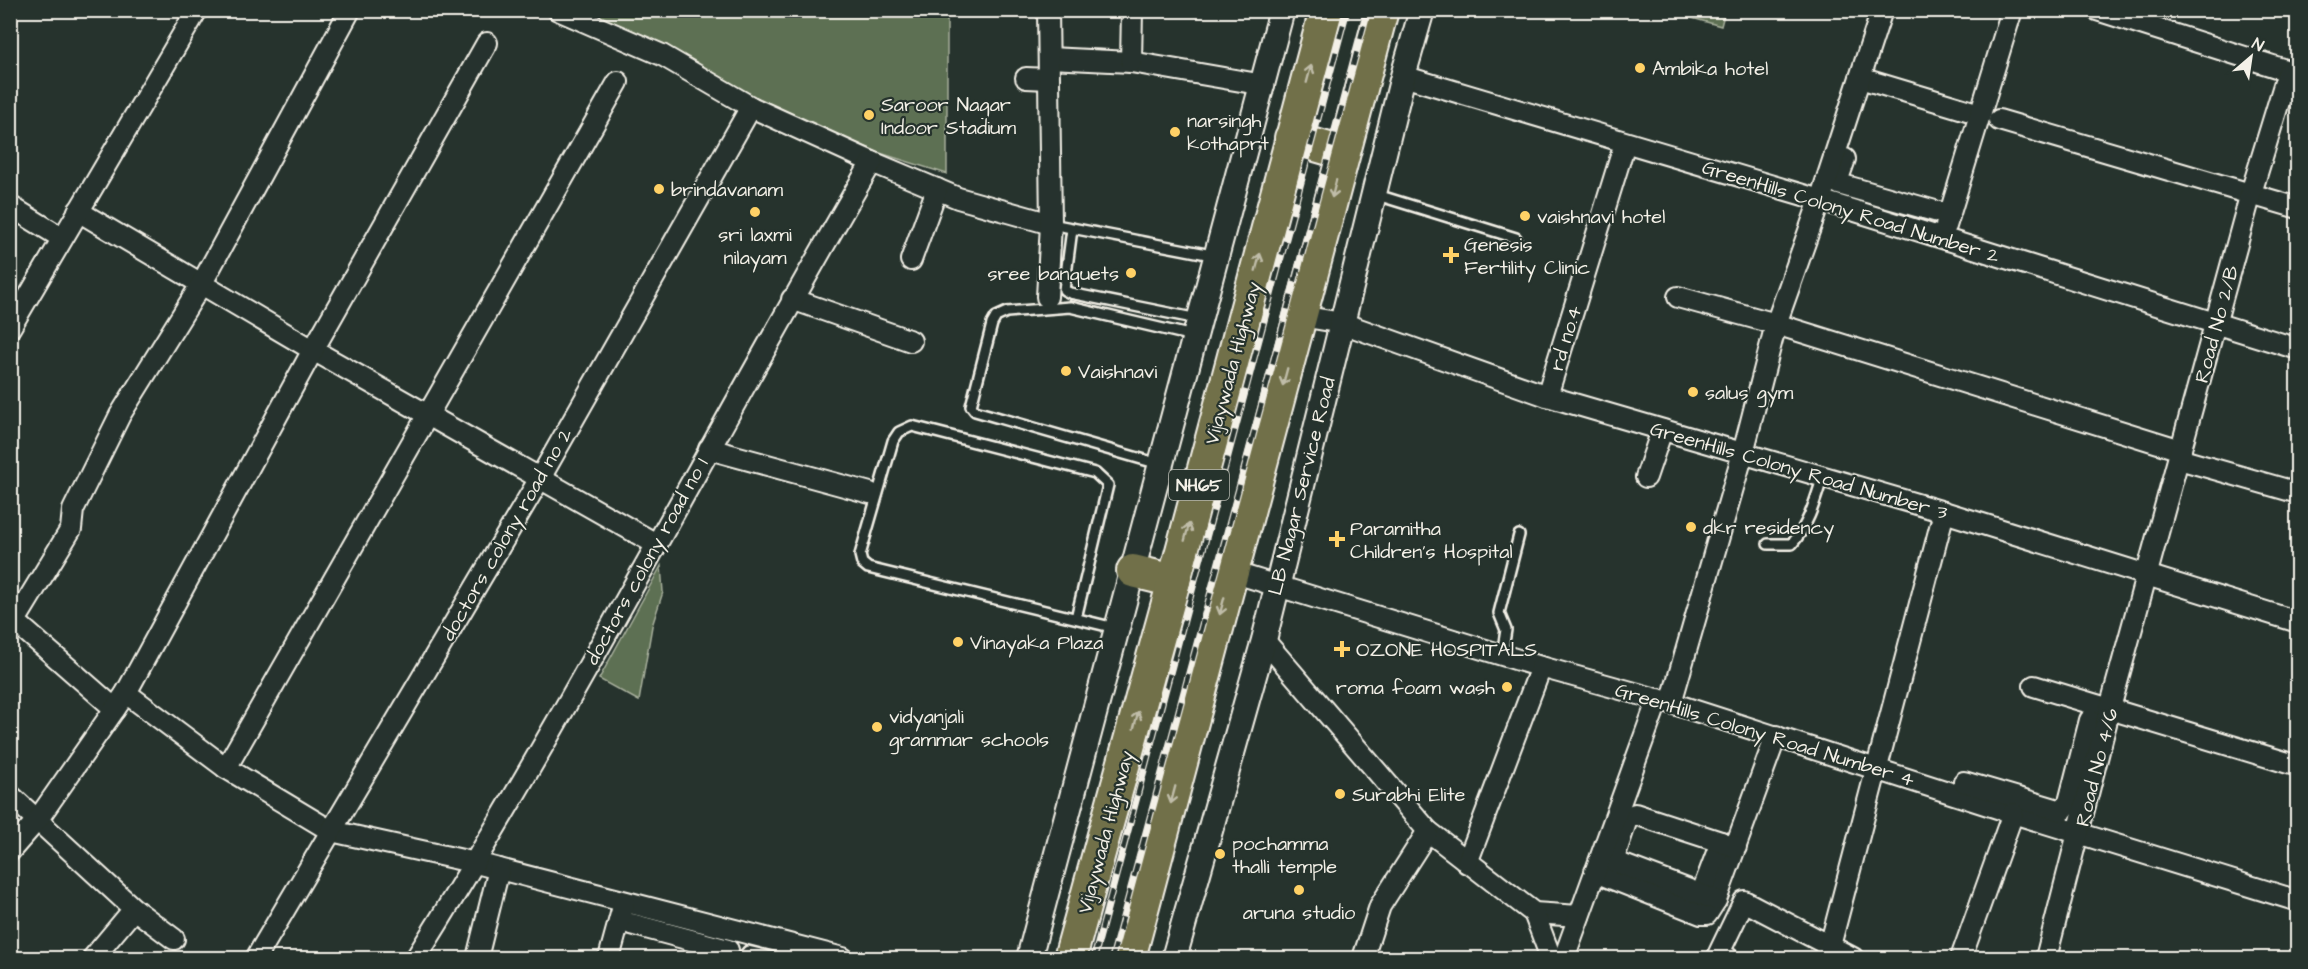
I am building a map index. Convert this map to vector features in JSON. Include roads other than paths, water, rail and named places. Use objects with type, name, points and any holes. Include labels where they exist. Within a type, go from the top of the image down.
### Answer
[{"type":"highway","name":"Vijaywada Highway","points":[[1070,958],[1174,581],[1326,10]]},
{"type":"highway","name":"NH65","points":[[1129,958],[1382,10]]},
{"type":"highway","points":[[1291,138],[1343,153]]},
{"type":"highway","points":[[1133,571],[1174,581]]},
{"type":"street","points":[[10,328],[197,10]]},
{"type":"street","points":[[350,10],[202,283],[120,415],[73,510],[71,529],[15,610],[120,701],[331,831],[499,869],[630,911],[732,949],[843,958]]},
{"type":"street","points":[[558,10],[662,55],[751,106],[872,162],[958,198],[1051,224]]},
{"type":"street","points":[[1047,302],[1051,224],[1048,10]]},
{"type":"street","points":[[1131,62],[1132,10]]},
{"type":"street","points":[[1029,958],[1264,85],[1282,10]]},
{"type":"street","name":"LB Nagar Service Road","points":[[1174,958],[1264,640],[1403,76],[1422,10]]},
{"type":"street","points":[[1882,10],[1839,184],[1949,215]]},
{"type":"street","points":[[1564,958],[1595,872],[1664,701],[1743,453],[1776,324],[1891,10]]},
{"type":"street","points":[[1941,239],[1989,117],[2012,10]]},
{"type":"street","points":[[2097,10],[2293,73]]},
{"type":"street","points":[[10,851],[38,819],[120,701],[313,350],[487,43]]},
{"type":"street","points":[[1027,72],[1049,68],[1131,62],[1264,85]]},
{"type":"street","name":"Road No 2/B","points":[[2146,576],[2251,194],[2293,73]]},
{"type":"street","name":"GreenHills Colony Road Number 2","points":[[1403,76],[1820,200],[2298,349]]},
{"type":"street","points":[[1865,80],[2298,208]]},
{"type":"street","points":[[226,768],[618,82]]},
{"type":"street","name":"doctors colony road no 2","points":[[256,958],[539,480],[751,106]]},
{"type":"street","name":"rd no.4","points":[[1547,396],[1625,143]]},
{"type":"street","name":"doctors colony road no 1","points":[[416,958],[476,863],[792,299],[872,162]]},
{"type":"street","points":[[911,260],[937,189]]},
{"type":"street","points":[[10,206],[62,238]]},
{"type":"street","points":[[78,211],[427,416],[656,544]]},
{"type":"street","points":[[1678,297],[1776,324],[2298,493]]},
{"type":"street","points":[[792,299],[912,341]]},
{"type":"street","name":"GreenHills Colony Road Number 3","points":[[1301,316],[1342,323],[1547,396],[1944,512],[2298,622]]},
{"type":"street","points":[[1646,477],[1662,430]]},
{"type":"street","points":[[709,449],[870,493]]},
{"type":"street","points":[[1827,952],[1944,512]]},
{"type":"street","name":"GreenHills Colony Road Number 4","points":[[1232,572],[1541,667],[1664,701],[1875,768],[1991,798],[2013,813],[2045,814],[2080,833],[2298,901]]},
{"type":"street","name":"Road No 4/6","points":[[2046,958],[2080,833],[2093,743],[2110,708],[2146,576]]},
{"type":"street","points":[[1264,640],[1428,831],[1534,913],[1551,958]]},
{"type":"street","points":[[1467,863],[1541,667]]},
{"type":"street","points":[[2034,686],[2298,766]]},
{"type":"street","points":[[1964,782],[1991,798],[2045,814],[2062,811],[2066,808],[2093,743],[2090,720]]},
{"type":"street","points":[[1595,872],[1701,914],[1707,914],[1708,897],[1715,871],[1776,736]]},
{"type":"street","points":[[10,795],[134,909],[174,939]]},
{"type":"street","points":[[1962,958],[2013,813]]},
{"type":"street","points":[[1708,897],[1613,861],[1627,819],[1635,814],[1728,845]]},
{"type":"street","points":[[1363,958],[1380,906],[1428,831]]},
{"type":"street","points":[[477,958],[499,869]]},
{"type":"street","points":[[1728,958],[1719,953],[1744,901],[1827,952],[1853,958]]},
{"type":"street","points":[[93,958],[134,909]]},
{"type":"street","points":[[609,958],[630,911]]},
{"type":"street","points":[[621,958],[630,911]]},
{"type":"street","points":[[1534,913],[1579,916]]},
{"type":"lane","points":[[1374,194],[1516,238]]},
{"type":"lane","points":[[1051,224],[1218,257]]},
{"type":"lane","points":[[1072,229],[1065,286],[1067,291],[1199,328]]},
{"type":"lane","points":[[1162,464],[979,413],[971,406],[992,324],[996,317],[1007,312],[1047,302],[1199,328]]},
{"type":"lane","points":[[1076,618],[1108,485],[1106,481],[1095,473],[912,426],[899,432],[893,441],[860,555],[862,563],[868,568],[1076,618],[1118,628]]},
{"type":"lane","points":[[1768,544],[1792,544],[1801,533],[1812,511],[1823,476]]},
{"type":"lane","points":[[1502,655],[1506,630],[1499,613],[1519,534]]},
{"type":"lane","points":[[732,949],[776,958]]},
{"type":"railway","points":[[1094,958],[1347,10]]},
{"type":"railway","points":[[1112,958],[1368,10]]},
{"type":"place","name":"Ambika hotel","points":[[1640,68]]},
{"type":"place","name":"Saroor Nagar Indoor Stadium","points":[[869,115]]},
{"type":"place","name":"narsingh kothaprt","points":[[1175,132]]},
{"type":"place","name":"brindavanam","points":[[659,189]]},
{"type":"place","name":"sri laxmi nilayam","points":[[755,212]]},
{"type":"place","name":"vaishnavi hotel","points":[[1525,216]]},
{"type":"place","name":"Genesis Fertility Clinic","points":[[1451,255]]},
{"type":"place","name":"sree banquets","points":[[1131,273]]},
{"type":"place","name":"Vaishnavi","points":[[1066,371]]},
{"type":"place","name":"salus gym","points":[[1693,392]]},
{"type":"place","name":"dkr residency","points":[[1691,527]]},
{"type":"place","name":"Paramitha Children's Hospital","points":[[1337,539]]},
{"type":"place","name":"Vinayaka Plaza","points":[[958,642]]},
{"type":"place","name":"OZONE HOSPITALS","points":[[1342,649]]},
{"type":"place","name":"roma foam wash","points":[[1507,687]]},
{"type":"place","name":"vidyanjali grammar schools","points":[[877,727]]},
{"type":"place","name":"Surabhi Elite","points":[[1340,794]]},
{"type":"place","name":"pochamma thalli temple","points":[[1220,854]]},
{"type":"place","name":"aruna studio","points":[[1299,890]]}]
